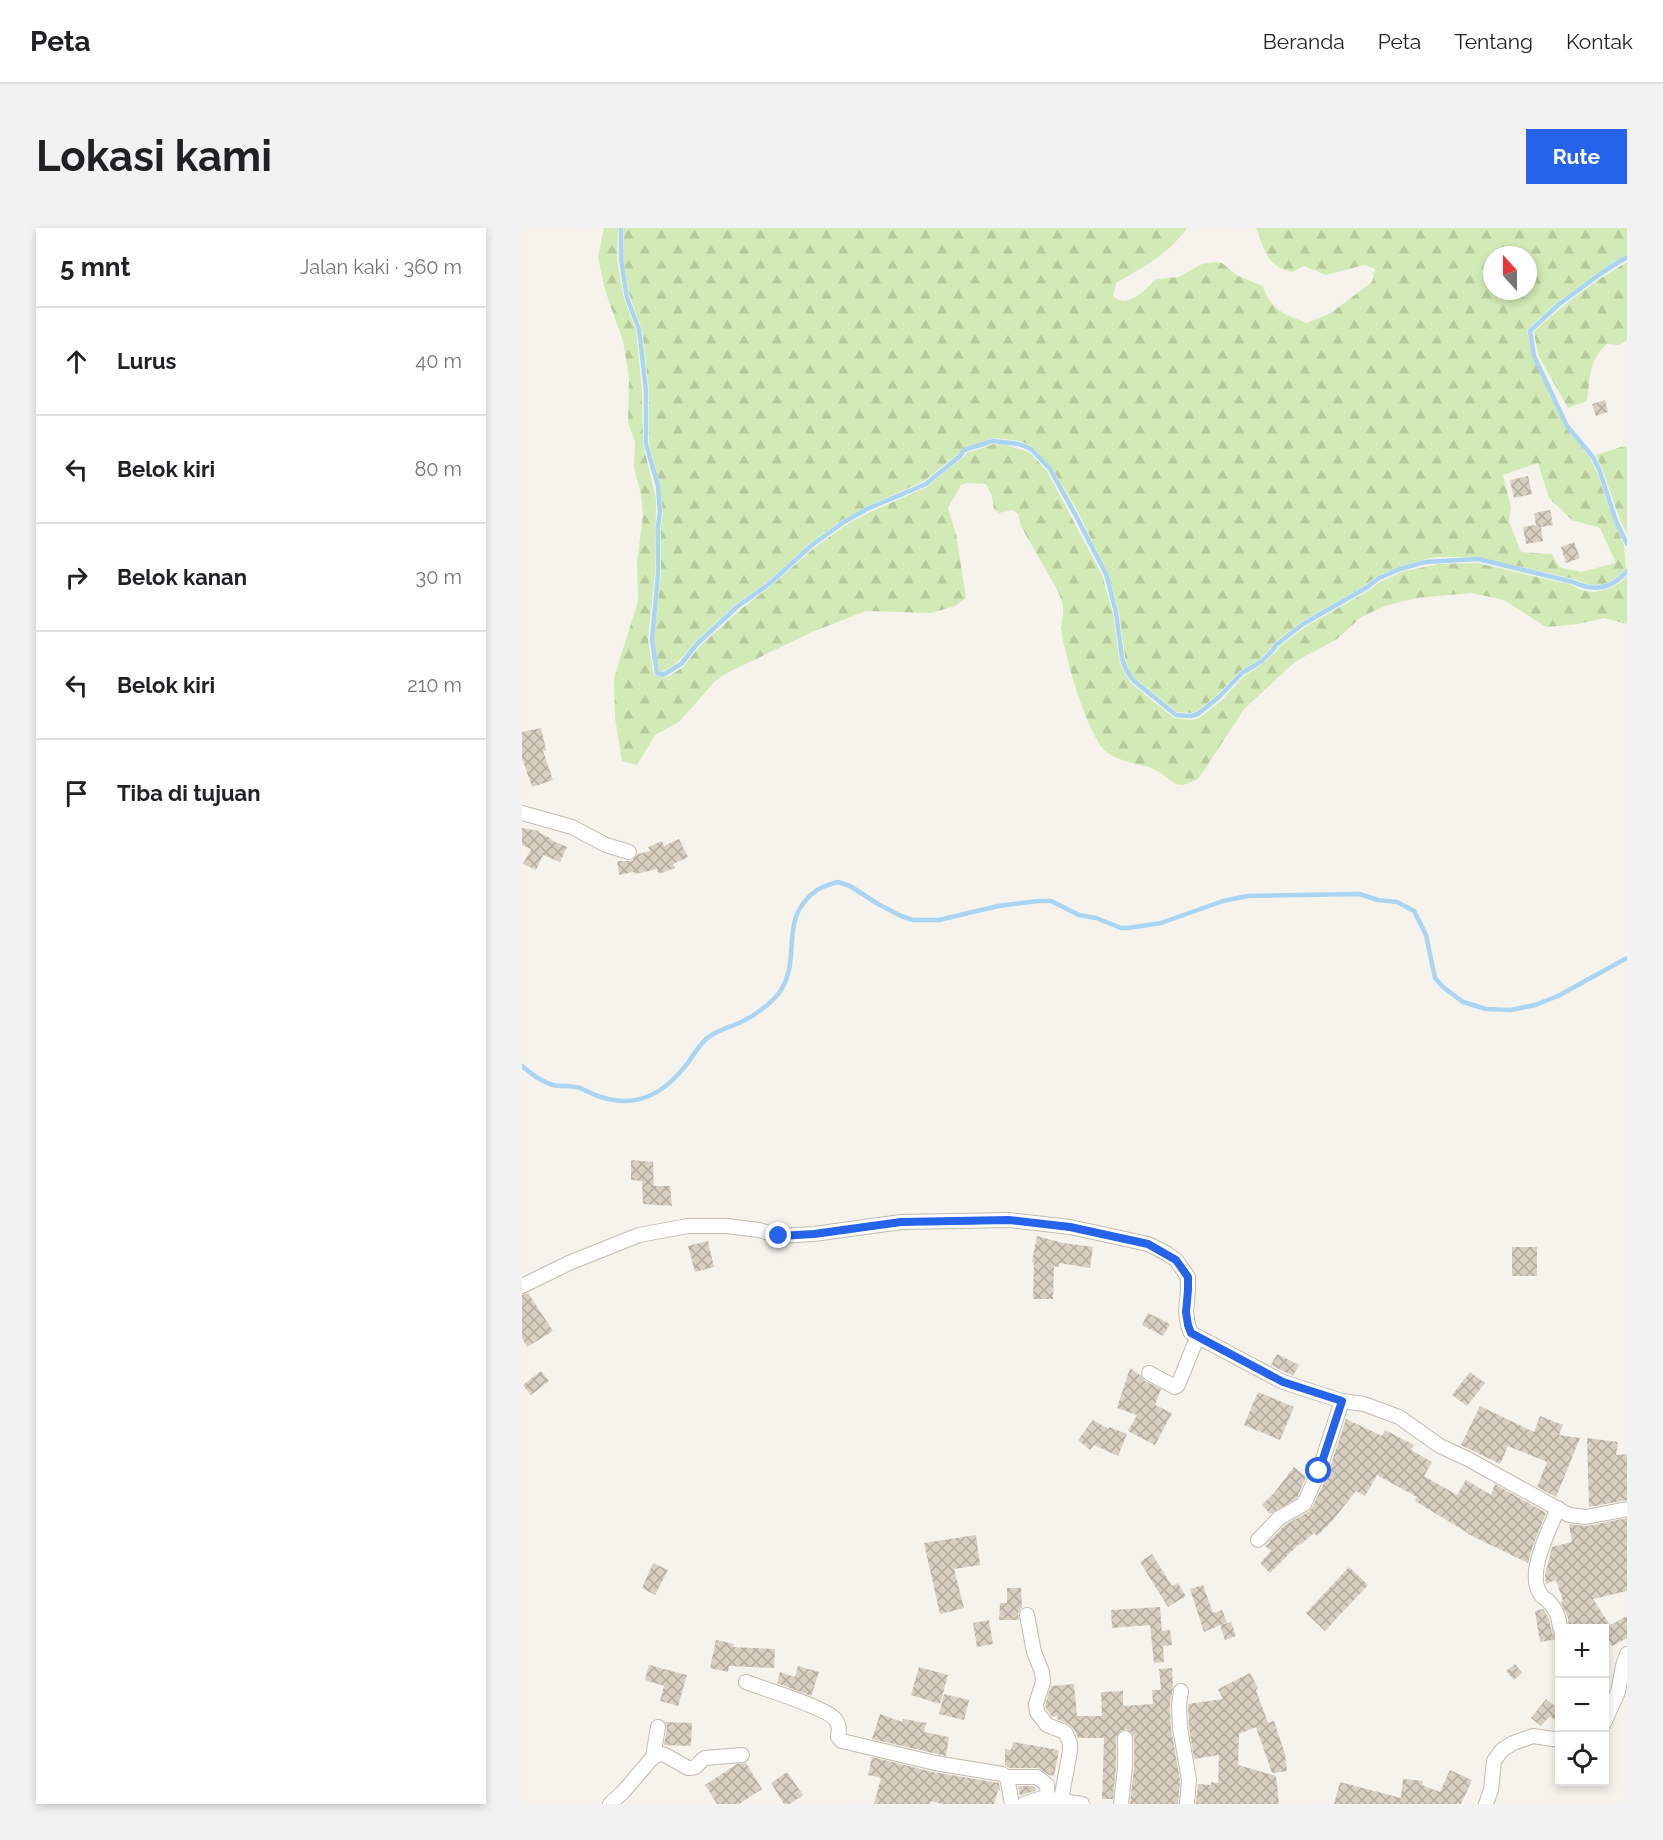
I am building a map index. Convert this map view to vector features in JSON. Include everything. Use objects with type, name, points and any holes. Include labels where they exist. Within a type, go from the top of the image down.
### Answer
[{"type":"street","points":[[522,813],[572,827],[606,845],[629,852]]},
{"type":"street","points":[[522,1286],[569,1263],[639,1235],[688,1226],[727,1226],[759,1230],[779,1236],[814,1234],[901,1222],[1009,1220],[1070,1227],[1148,1244],[1176,1260],[1188,1277],[1186,1312],[1191,1333],[1283,1382],[1342,1401],[1364,1404],[1400,1417],[1440,1446],[1577,1517],[1627,1509]]},
{"type":"street","points":[[1149,1373],[1175,1387],[1178,1385],[1197,1338]]},
{"type":"street","points":[[1258,1540],[1279,1518],[1304,1504],[1319,1471],[1342,1401]]},
{"type":"street","points":[[1558,1508],[1536,1568],[1536,1581],[1539,1593],[1559,1616],[1560,1624]]},
{"type":"street","points":[[1027,1615],[1034,1652],[1042,1672],[1043,1682],[1036,1704],[1037,1712],[1047,1725],[1065,1731],[1070,1743],[1055,1799]]},
{"type":"street","points":[[1609,1710],[1618,1692],[1627,1654]]},
{"type":"street","points":[[746,1682],[808,1705],[834,1718],[839,1728],[838,1737],[842,1741],[935,1763],[1002,1774],[1007,1777],[1037,1777],[1047,1785],[1055,1799]]},
{"type":"street","points":[[1181,1691],[1180,1728],[1189,1780],[1187,1804]]},
{"type":"street","points":[[653,1757],[658,1727]]},
{"type":"street","points":[[1486,1804],[1491,1790],[1494,1761],[1503,1750],[1513,1743],[1533,1736],[1555,1739]]},
{"type":"street","points":[[1121,1804],[1125,1738]]},
{"type":"street","points":[[610,1804],[653,1757],[661,1754],[692,1768],[698,1766],[705,1758],[742,1755]]},
{"type":"street","points":[[1007,1777],[1012,1804]]},
{"type":"street","points":[[1024,1804],[1055,1799],[1082,1804]]},
{"type":"green space","points":[[604,228],[618,228],[617,259],[624,299],[636,330],[642,391],[643,444],[656,499],[655,574],[648,640],[654,675],[663,678],[683,667],[699,647],[741,609],[814,548],[846,525],[927,487],[967,453],[994,444],[1029,452],[1047,471],[1102,575],[1113,613],[1123,671],[1131,683],[1174,718],[1191,720],[1199,718],[1222,700],[1244,676],[1264,663],[1279,647],[1305,627],[1380,582],[1401,572],[1439,564],[1477,563],[1572,585],[1591,592],[1614,586],[1627,576],[1627,624],[1604,618],[1578,624],[1546,627],[1504,600],[1472,593],[1416,598],[1388,605],[1361,617],[1337,639],[1295,662],[1244,709],[1199,778],[1183,785],[1177,784],[1158,771],[1113,756],[1100,745],[1079,698],[1068,661],[1062,631],[1063,603],[1059,593],[1021,526],[1018,514],[1013,510],[999,513],[994,509],[992,496],[986,484],[967,483],[961,485],[948,508],[956,534],[966,598],[955,606],[931,613],[866,611],[812,632],[716,680],[679,722],[655,735],[637,765],[622,761],[615,718],[614,678],[638,601],[637,562],[643,515],[641,494],[634,467],[635,441],[628,423],[629,378],[623,341],[605,290],[598,257]]},
{"type":"green space","points":[[624,228],[1187,228],[1163,253],[1116,283],[1113,296],[1125,301],[1142,292],[1156,279],[1179,277],[1202,264],[1216,262],[1222,263],[1238,276],[1263,286],[1274,306],[1307,323],[1331,313],[1372,282],[1375,269],[1364,265],[1326,275],[1304,266],[1292,272],[1283,269],[1271,261],[1256,228],[1627,228],[1627,254],[1556,303],[1527,330],[1532,356],[1565,427],[1590,458],[1596,470],[1624,545],[1626,568],[1614,579],[1596,585],[1478,557],[1438,557],[1399,567],[1377,576],[1364,586],[1301,622],[1274,643],[1260,659],[1240,671],[1217,695],[1196,712],[1177,712],[1135,678],[1128,669],[1119,612],[1108,573],[1078,512],[1052,468],[1033,447],[1020,441],[993,438],[963,448],[924,481],[842,520],[810,543],[766,583],[736,604],[695,642],[678,662],[662,672],[659,671],[654,640],[661,574],[663,512],[660,486],[649,443],[649,391],[642,329],[630,297],[623,259]],"holes":[[[1538,463],[1549,498],[1572,520],[1600,528],[1616,563],[1581,572],[1559,567],[1552,554],[1521,552],[1509,522],[1511,507],[1503,475]]]},
{"type":"green space","points":[[1627,262],[1627,340],[1619,345],[1607,344],[1601,350],[1591,370],[1587,401],[1568,408],[1538,355],[1534,332],[1578,294]]},
{"type":"green space","points":[[1627,447],[1627,534],[1596,455]]},
{"type":"building","points":[[1605,400],[1608,412],[1596,416],[1592,404]]},
{"type":"building","points":[[1528,476],[1532,494],[1514,498],[1510,480]]},
{"type":"building","points":[[1550,510],[1553,525],[1541,527],[1543,541],[1526,544],[1523,527],[1536,525],[1534,513]]},
{"type":"building","points":[[1574,542],[1580,558],[1566,563],[1561,547]]},
{"type":"building","points":[[541,728],[546,750],[543,751],[553,780],[532,787],[522,758],[522,732]]},
{"type":"building","points":[[522,828],[539,831],[551,840],[567,847],[560,862],[543,855],[536,870],[523,864],[531,849],[522,845]]},
{"type":"building","points":[[679,839],[688,857],[673,864],[675,868],[659,874],[657,869],[619,875],[617,861],[632,861],[638,854],[650,851],[648,847],[662,841],[664,846]]},
{"type":"building","points":[[631,1160],[653,1162],[654,1186],[670,1186],[672,1206],[643,1204],[642,1181],[631,1180]]},
{"type":"building","points":[[1037,1236],[1063,1243],[1093,1247],[1090,1268],[1059,1263],[1059,1267],[1054,1266],[1053,1299],[1033,1299],[1034,1262],[1032,1262]]},
{"type":"building","points":[[708,1241],[714,1267],[695,1272],[688,1246]]},
{"type":"building","points":[[1512,1247],[1537,1247],[1537,1276],[1512,1276]]},
{"type":"building","points":[[528,1293],[553,1331],[527,1347],[522,1338],[522,1295]]},
{"type":"building","points":[[1148,1313],[1170,1324],[1163,1336],[1142,1325]]},
{"type":"building","points":[[1277,1354],[1299,1365],[1293,1376],[1271,1365]]},
{"type":"building","points":[[1130,1368],[1145,1381],[1161,1389],[1155,1405],[1172,1413],[1155,1445],[1128,1431],[1137,1415],[1117,1408]]},
{"type":"building","points":[[541,1371],[549,1381],[531,1395],[523,1385]]},
{"type":"building","points":[[1470,1372],[1485,1383],[1467,1406],[1452,1395]]},
{"type":"building","points":[[1258,1392],[1294,1407],[1280,1440],[1244,1425]]},
{"type":"building","points":[[1480,1406],[1534,1432],[1540,1416],[1563,1425],[1559,1435],[1580,1438],[1556,1497],[1537,1487],[1547,1462],[1508,1446],[1500,1464],[1461,1445]]},
{"type":"building","points":[[1346,1419],[1382,1436],[1385,1430],[1414,1445],[1411,1450],[1432,1462],[1424,1476],[1457,1495],[1466,1480],[1491,1495],[1495,1484],[1546,1513],[1528,1563],[1468,1534],[1415,1501],[1417,1497],[1377,1475],[1365,1496],[1356,1491],[1317,1536],[1314,1533],[1299,1544],[1270,1573],[1260,1563],[1271,1551],[1265,1546],[1285,1525],[1312,1508],[1328,1474]]},
{"type":"building","points":[[1093,1420],[1109,1429],[1109,1427],[1127,1434],[1118,1456],[1094,1445],[1090,1450],[1078,1440]]},
{"type":"building","points":[[1587,1438],[1618,1442],[1616,1455],[1627,1454],[1627,1500],[1589,1507]]},
{"type":"building","points":[[1294,1467],[1306,1477],[1297,1498],[1270,1514],[1262,1505]]},
{"type":"building","points":[[1627,1518],[1627,1591],[1593,1599],[1610,1625],[1627,1616],[1627,1638],[1612,1646],[1609,1640],[1609,1624],[1569,1624],[1556,1580],[1546,1584],[1545,1575],[1552,1547],[1572,1542],[1569,1524],[1587,1526]]},
{"type":"building","points":[[976,1535],[980,1565],[954,1569],[964,1608],[940,1614],[924,1543]]},
{"type":"building","points":[[1152,1554],[1172,1586],[1178,1583],[1186,1596],[1168,1607],[1140,1562]]},
{"type":"building","points":[[653,1563],[668,1570],[655,1595],[642,1588]]},
{"type":"building","points":[[1349,1567],[1368,1585],[1325,1631],[1306,1613]]},
{"type":"building","points":[[1203,1585],[1213,1613],[1222,1610],[1227,1622],[1204,1632],[1190,1589]]},
{"type":"building","points":[[1007,1588],[1021,1588],[1022,1607],[1018,1613],[1019,1620],[999,1620],[1000,1603],[1007,1603]]},
{"type":"building","points":[[1160,1607],[1162,1631],[1170,1630],[1172,1645],[1163,1646],[1164,1662],[1154,1663],[1150,1625],[1112,1628],[1111,1610]]},
{"type":"building","points":[[1543,1609],[1549,1619],[1555,1640],[1540,1642],[1535,1611]]},
{"type":"building","points":[[989,1620],[993,1644],[977,1647],[973,1623]]},
{"type":"building","points":[[1231,1622],[1236,1636],[1225,1640],[1220,1625]]},
{"type":"building","points":[[716,1640],[734,1644],[733,1647],[775,1649],[774,1668],[729,1666],[728,1672],[710,1668]]},
{"type":"building","points":[[1515,1664],[1522,1673],[1514,1680],[1506,1671]]},
{"type":"building","points":[[649,1665],[687,1675],[678,1706],[660,1701],[664,1686],[645,1680]]},
{"type":"building","points":[[798,1666],[819,1672],[811,1696],[777,1683],[780,1672],[795,1677]]},
{"type":"building","points":[[919,1667],[948,1675],[940,1704],[911,1695]]},
{"type":"building","points":[[1172,1668],[1171,1728],[1180,1780],[1178,1804],[1130,1804],[1134,1768],[1134,1738],[1132,1733],[1126,1729],[1120,1731],[1116,1737],[1113,1799],[1102,1799],[1104,1738],[1078,1738],[1069,1724],[1057,1719],[1057,1716],[1052,1717],[1045,1705],[1051,1686],[1074,1684],[1077,1716],[1102,1716],[1101,1692],[1123,1691],[1123,1706],[1153,1704],[1152,1690],[1161,1690],[1159,1669]]},
{"type":"building","points":[[1250,1673],[1258,1688],[1256,1690],[1268,1723],[1274,1721],[1285,1754],[1287,1771],[1272,1773],[1256,1727],[1239,1734],[1238,1765],[1276,1776],[1279,1804],[1196,1804],[1198,1784],[1218,1783],[1219,1755],[1194,1759],[1188,1704],[1223,1699],[1218,1689]]},
{"type":"building","points":[[944,1694],[969,1700],[964,1720],[939,1714]]},
{"type":"building","points":[[1546,1699],[1555,1706],[1555,1720],[1550,1716],[1541,1726],[1531,1718]]},
{"type":"building","points":[[880,1714],[902,1722],[903,1719],[926,1723],[924,1732],[949,1737],[946,1756],[872,1739]]},
{"type":"building","points":[[665,1722],[692,1723],[691,1746],[664,1745],[667,1728]]},
{"type":"building","points":[[1013,1742],[1059,1750],[1054,1776],[1038,1768],[1005,1766],[1005,1749],[1011,1750]]},
{"type":"building","points":[[872,1757],[933,1772],[999,1783],[1000,1790],[998,1790],[994,1804],[942,1804],[931,1801],[930,1804],[874,1804],[881,1778],[868,1775]]},
{"type":"building","points":[[746,1763],[762,1789],[739,1804],[717,1804],[705,1785],[737,1764]]},
{"type":"building","points":[[1450,1770],[1472,1780],[1461,1804],[1334,1804],[1340,1782],[1401,1798],[1403,1779],[1423,1781],[1422,1785],[1440,1792]]},
{"type":"building","points":[[787,1772],[803,1795],[790,1804],[784,1804],[771,1783]]},
{"type":"building","points":[[1018,1786],[1036,1788],[1035,1791],[1020,1795]]},
{"type":"waterway","points":[[621,228],[621,259],[627,298],[639,329],[646,391],[646,444],[658,486],[660,512],[658,574],[652,640],[657,673],[663,675],[681,664],[697,644],[738,606],[768,585],[812,545],[844,522],[867,509],[926,484],[960,456],[964,450],[993,441],[1019,444],[1031,449],[1050,469],[1106,574],[1116,612],[1122,658],[1126,670],[1133,680],[1176,715],[1198,714],[1219,697],[1242,673],[1262,661],[1276,645],[1303,624],[1366,588],[1379,578],[1400,569],[1425,562],[1478,559],[1595,588],[1615,582],[1627,571]]},
{"type":"waterway","points":[[1627,257],[1558,305],[1530,331],[1534,356],[1567,426],[1593,457],[1599,469],[1616,521],[1627,544]]},
{"type":"waterway","points":[[522,1066],[549,1084],[577,1087],[614,1100],[627,1101],[650,1096],[679,1074],[706,1039],[749,1017],[766,1006],[779,993],[790,966],[797,913],[805,901],[817,890],[838,882],[850,886],[878,904],[913,920],[939,920],[998,906],[1051,901],[1079,915],[1096,918],[1121,928],[1161,923],[1223,901],[1248,896],[1359,894],[1378,900],[1397,902],[1414,911],[1426,935],[1435,978],[1463,1002],[1486,1009],[1511,1010],[1535,1005],[1558,996],[1627,958]]},
{"type":"route","points":[[779,1236],[814,1234],[901,1222],[1009,1220],[1070,1227],[1148,1244],[1166,1253],[1184,1269],[1188,1277],[1186,1312],[1188,1325],[1191,1333],[1197,1338],[1283,1382],[1342,1401],[1319,1471]]}]
